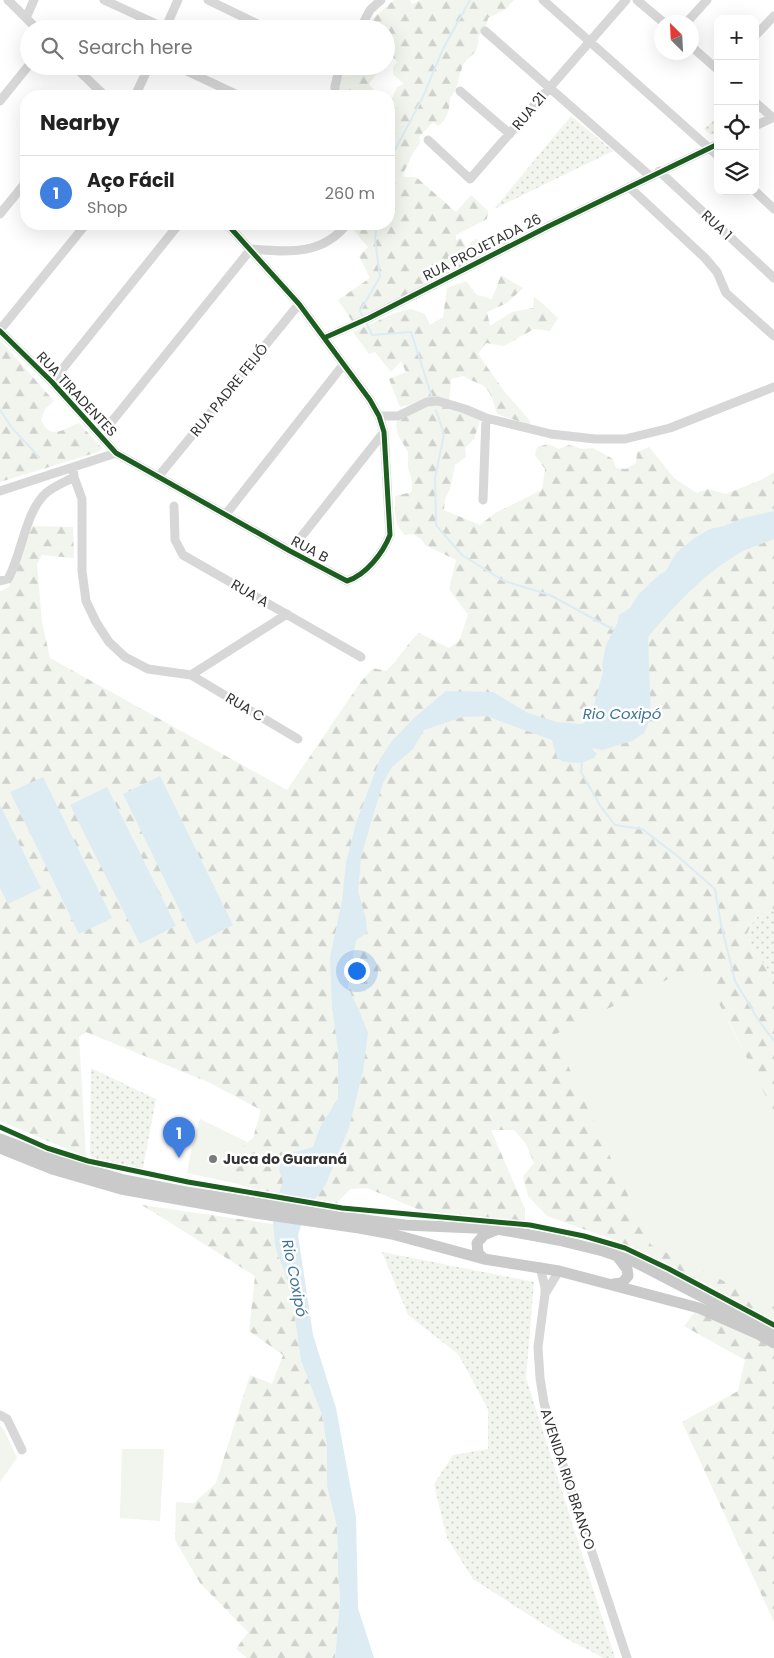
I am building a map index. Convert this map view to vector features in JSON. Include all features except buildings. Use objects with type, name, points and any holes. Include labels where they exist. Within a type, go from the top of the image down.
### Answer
[{"type":"main road","points":[[0,1139],[55,1160],[124,1180],[254,1208]]},
{"type":"main road","points":[[0,1148],[52,1169],[121,1189],[341,1221],[497,1230],[558,1240],[635,1262],[774,1334]]},
{"type":"main road","points":[[341,1221],[484,1260],[559,1271],[704,1310],[758,1334],[774,1344]]},
{"type":"main road","points":[[484,1260],[478,1253],[477,1243],[484,1235],[497,1230]]},
{"type":"main road","points":[[606,1283],[622,1283],[628,1276],[618,1256]]},
{"type":"street","points":[[8,0],[26,18],[34,0]]},
{"type":"street","points":[[104,0],[148,20]]},
{"type":"street","points":[[169,20],[178,0]]},
{"type":"street","points":[[208,0],[249,20]]},
{"type":"street","points":[[370,0],[370,10]]},
{"type":"street","points":[[365,20],[370,10],[380,0]]},
{"type":"street","points":[[542,0],[713,146]]},
{"type":"street","name":"RUA 21","points":[[428,140],[470,179],[626,0]]},
{"type":"street","points":[[637,0],[655,15]]},
{"type":"street","points":[[693,15],[707,0]]},
{"type":"street","points":[[759,32],[774,16]]},
{"type":"street","points":[[485,31],[650,176]]},
{"type":"street","points":[[699,53],[714,66]]},
{"type":"street","points":[[0,101],[21,75]]},
{"type":"street","points":[[82,75],[96,90]]},
{"type":"street","points":[[138,90],[145,75]]},
{"type":"street","points":[[195,75],[227,90]]},
{"type":"street","points":[[335,90],[338,75]]},
{"type":"street","points":[[460,91],[510,134]]},
{"type":"street","points":[[759,105],[772,113],[759,123]]},
{"type":"street","name":"RUA PROJETADA 26","points":[[324,338],[365,320],[659,171],[713,146]]},
{"type":"street","name":"RUA 1","points":[[659,171],[774,278]]},
{"type":"street","points":[[629,187],[705,258],[717,272],[726,293],[774,336]]},
{"type":"street","points":[[0,214],[20,189]]},
{"type":"street","points":[[759,195],[774,209]]},
{"type":"street","points":[[0,330],[81,230]]},
{"type":"street","points":[[52,382],[174,230]]},
{"type":"street","points":[[233,230],[300,304],[370,400],[379,416],[384,432],[290,551]]},
{"type":"street","points":[[251,249],[287,252],[302,251],[317,246],[333,237],[341,230]]},
{"type":"street","points":[[100,435],[251,249]]},
{"type":"street","name":"RUA PADRE FEIJÓ","points":[[158,477],[300,304]]},
{"type":"street","name":"RUA TIRADENTES","points":[[0,330],[52,382],[116,453]]},
{"type":"street","points":[[226,514],[343,365]]},
{"type":"street","points":[[379,416],[398,416],[427,402],[438,401],[486,418],[551,434],[595,439],[625,439],[670,428],[774,387]]},
{"type":"street","points":[[483,500],[486,418]]},
{"type":"street","name":"RUA B","points":[[116,453],[347,581],[354,579],[364,571],[386,544],[390,528],[384,432]]},
{"type":"street","points":[[0,491],[116,453]]},
{"type":"street","points":[[72,467],[82,500],[82,571],[86,601],[96,622],[109,642],[125,657],[148,669],[191,675],[287,614]]},
{"type":"street","points":[[0,581],[8,579],[14,568],[32,514],[41,500],[46,493],[74,477]]},
{"type":"street","name":"RUA A","points":[[174,506],[175,540],[183,555],[360,657]]},
{"type":"street","name":"RUA C","points":[[191,675],[298,739]]},
{"type":"street","name":"AVENIDA RIO BRANCO","points":[[540,1268],[545,1287],[538,1347],[544,1403],[627,1658]]},
{"type":"street","name":"AVENIDA RIO BRANCO","points":[[545,1294],[559,1271]]},
{"type":"street","points":[[0,1414],[6,1419],[22,1450]]},
{"type":"green space","points":[[394,0],[410,0],[412,5],[419,0],[514,0],[506,9],[488,18],[486,26],[478,37],[477,48],[462,68],[450,98],[446,117],[438,126],[433,122],[419,137],[420,143],[403,174],[405,177],[416,177],[456,212],[471,195],[488,211],[487,219],[456,235],[456,240],[461,238],[467,249],[470,243],[476,239],[483,241],[491,249],[497,247],[496,233],[500,232],[507,244],[354,324],[338,300],[370,278],[359,256],[368,247],[354,231],[395,230],[395,92],[397,87],[404,84],[394,75],[397,62],[395,60],[395,20],[371,20]]},
{"type":"green space","points":[[342,75],[376,75],[369,84],[373,90],[339,90]]},
{"type":"green space","points":[[571,116],[613,151],[494,209]]},
{"type":"green space","points":[[714,120],[714,133],[711,135],[704,129]]},
{"type":"green space","points":[[501,275],[523,288],[507,303],[487,312],[490,326],[512,312],[533,308],[534,296],[558,318],[550,331],[534,329],[504,346],[486,343],[478,354],[504,391],[530,421],[530,425],[497,414],[490,394],[482,385],[464,376],[451,379],[449,405],[480,421],[474,439],[465,448],[466,457],[455,465],[450,489],[445,499],[444,510],[480,525],[495,513],[542,490],[545,469],[535,455],[537,447],[548,444],[559,449],[569,445],[583,449],[593,448],[613,459],[616,468],[626,469],[636,463],[637,452],[649,447],[674,478],[697,493],[708,489],[726,494],[761,480],[774,472],[774,910],[764,912],[757,917],[747,934],[753,949],[774,981],[774,1114],[729,1022],[717,1007],[774,1305],[774,1323],[617,1241],[547,1216],[528,1196],[523,1176],[534,1163],[526,1144],[514,1130],[491,1130],[525,1209],[525,1222],[422,1211],[367,1188],[350,1189],[337,1203],[260,1191],[234,1183],[233,1170],[239,1149],[253,1138],[261,1110],[208,1082],[86,1032],[79,1037],[86,1157],[0,1121],[0,591],[9,587],[32,526],[73,527],[74,558],[42,555],[37,564],[42,622],[50,658],[287,790],[360,683],[373,668],[386,671],[419,633],[449,648],[459,641],[468,615],[449,589],[456,560],[425,545],[421,539],[413,534],[405,535],[397,522],[395,496],[412,492],[412,481],[408,467],[408,452],[398,435],[396,425],[399,417],[422,402],[400,407],[389,379],[406,372],[401,361],[391,372],[375,352],[369,354],[353,332],[395,313],[411,309],[425,314],[430,325],[443,317],[447,288],[466,281],[477,295],[492,299]]},
{"type":"green space","points":[[0,340],[54,401],[45,409],[41,420],[45,426],[53,432],[58,432],[79,423],[102,448],[98,452],[0,482]]},
{"type":"green space","points":[[774,910],[774,981],[753,949],[747,934],[751,925],[760,915]]},
{"type":"green space","points":[[699,964],[774,1112],[774,1306],[651,1245],[554,1035]]},
{"type":"green space","points":[[91,1068],[156,1099],[142,1173],[95,1162],[90,1155]]},
{"type":"green space","name":"Juca do Guaraná","points":[[200,1119],[247,1142],[240,1151],[236,1161],[234,1183],[187,1173]]},
{"type":"green space","points":[[142,1205],[273,1224],[275,1247],[291,1291],[301,1361],[322,1415],[327,1447],[327,1486],[337,1527],[340,1599],[335,1658],[247,1658],[236,1649],[248,1632],[200,1583],[175,1540],[176,1502],[194,1503],[216,1483],[250,1375],[272,1384],[283,1355],[249,1331],[255,1276]]},
{"type":"green space","points":[[382,1252],[534,1282],[526,1378],[615,1658],[604,1658],[565,1638],[473,1579],[447,1538],[434,1484],[453,1455],[488,1449],[488,1409],[458,1354],[408,1315]]},
{"type":"green space","points":[[695,1312],[764,1341],[774,1349],[774,1622],[682,1422],[738,1391],[745,1360],[684,1326]]},
{"type":"green space","points":[[0,1425],[17,1458],[0,1482]]},
{"type":"green space","points":[[122,1449],[164,1449],[160,1521],[120,1518]]},
{"type":"water","name":"Rio Coxipó","points":[[774,511],[774,539],[745,550],[718,567],[681,600],[648,637],[651,718],[644,733],[632,741],[602,750],[592,748],[597,753],[594,758],[581,763],[564,762],[557,758],[552,740],[486,716],[463,717],[424,730],[413,749],[392,767],[383,783],[361,857],[358,891],[366,919],[367,933],[356,940],[348,988],[368,1033],[363,1071],[349,1128],[325,1186],[306,1210],[298,1235],[313,1335],[336,1408],[356,1517],[358,1608],[374,1658],[335,1658],[340,1599],[337,1527],[327,1486],[327,1447],[322,1415],[301,1361],[291,1291],[275,1247],[273,1224],[275,1204],[283,1182],[279,1169],[282,1156],[313,1147],[321,1125],[338,1099],[338,1050],[332,1006],[330,957],[342,901],[346,863],[356,823],[380,759],[392,741],[415,717],[446,691],[493,692],[528,713],[557,722],[582,724],[587,721],[592,714],[603,672],[602,665],[606,645],[617,624],[619,615],[630,608],[638,595],[659,575],[666,571],[676,553],[696,537],[710,529],[724,526],[743,518]]},
{"type":"water","points":[[160,776],[233,925],[196,944],[123,794]]},
{"type":"water","points":[[43,777],[112,918],[79,934],[10,792]]},
{"type":"water","points":[[107,787],[176,926],[140,944],[70,805]]},
{"type":"water","points":[[0,805],[41,888],[8,904],[0,888]]},
{"type":"waterway","points":[[395,150],[422,99],[443,49],[470,0]]},
{"type":"waterway","points":[[363,317],[360,311],[380,277],[375,239],[376,230]]},
{"type":"waterway","points":[[366,322],[372,335],[411,332],[432,397]]},
{"type":"waterway","points":[[0,410],[12,428],[39,457]]},
{"type":"waterway","points":[[436,410],[444,434],[435,478],[436,525],[462,555],[504,581],[550,595],[616,631]]},
{"type":"waterway","points":[[582,763],[581,772],[601,807],[615,825],[642,829],[675,854],[715,889],[721,924],[735,981],[759,1021],[774,1041]]},
{"type":"cycle path","points":[[324,338],[369,318],[547,227],[714,146]]},
{"type":"cycle path","points":[[0,331],[52,382],[116,453],[347,581],[354,578],[373,562],[383,549],[390,535],[384,432],[379,416],[370,400],[299,304],[232,230]]},
{"type":"cycle path","points":[[0,1127],[47,1148],[88,1161],[188,1182],[342,1208],[530,1225],[584,1236],[625,1248],[669,1269],[774,1325]]},
{"type":"place","name":"Aço Fácil","points":[[179,1158]]},
{"type":"place","name":"Juca do Guaraná","points":[[213,1159]]}]
